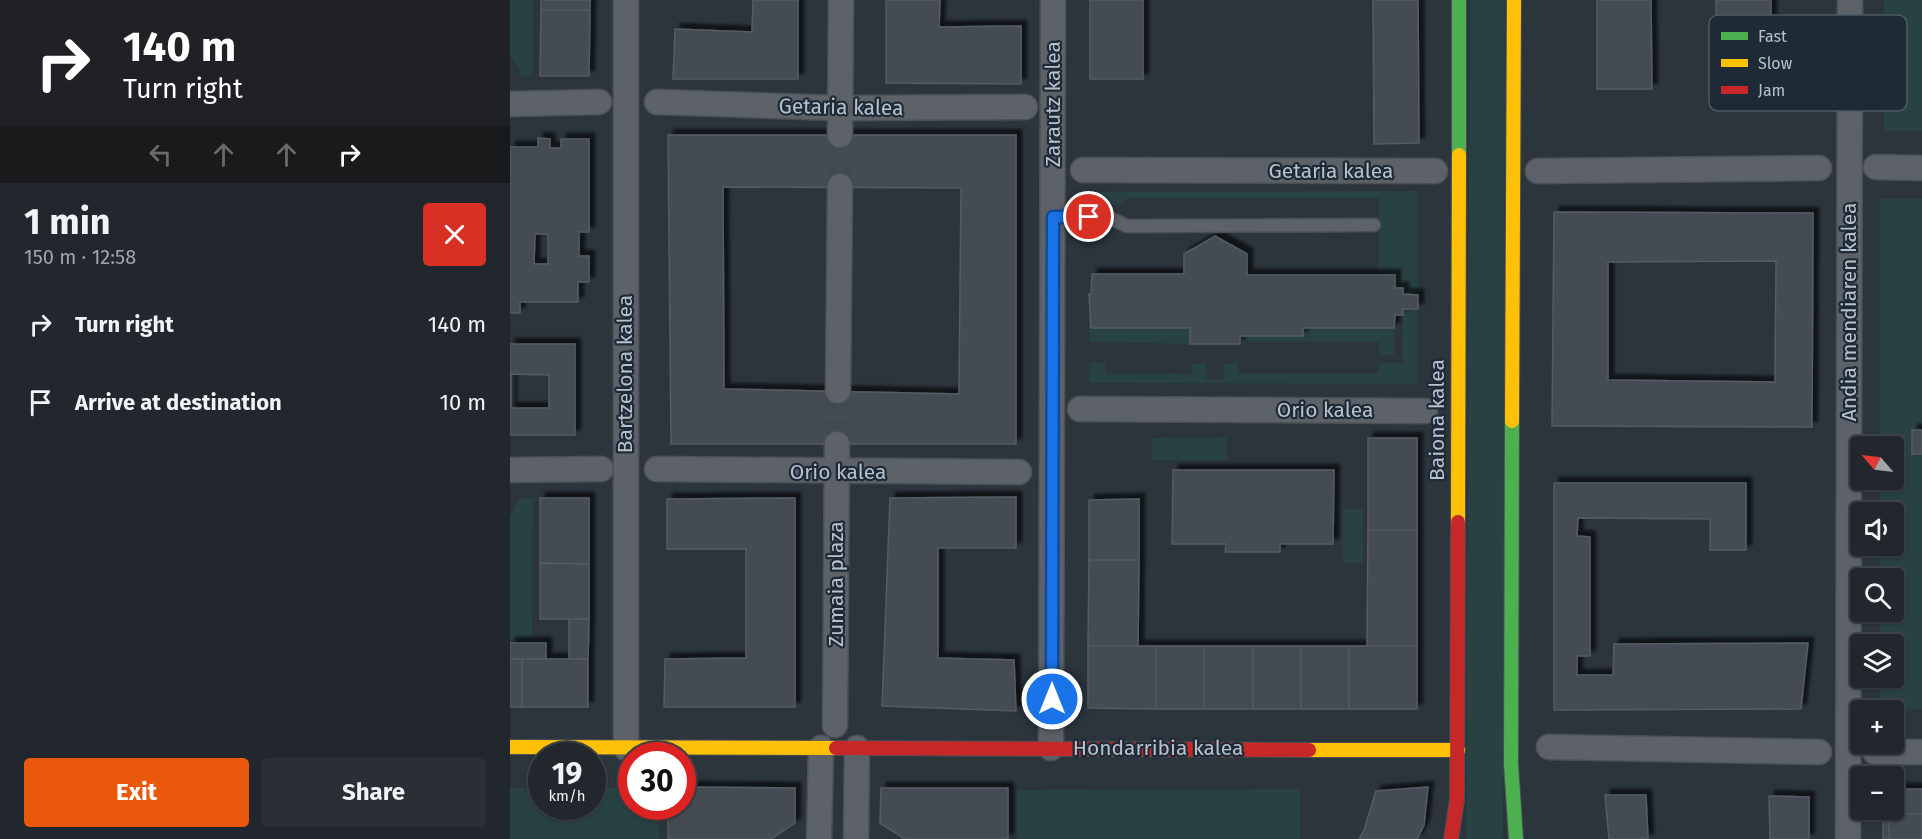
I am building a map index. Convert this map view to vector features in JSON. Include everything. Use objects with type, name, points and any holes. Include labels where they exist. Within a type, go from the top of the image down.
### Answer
[{"type":"street","name":"Bartzelona kalea","points":[[626,0],[626,742]]},
{"type":"street","points":[[840,135],[841,0]]},
{"type":"street","name":"Zarautz kalea","points":[[1051,748],[1053,0]]},
{"type":"street","name":"Baiona kalea","points":[[1451,839],[1457,800],[1458,750],[1459,0]]},
{"type":"street","points":[[1514,0],[1511,764],[1516,839]]},
{"type":"street","name":"Andia mendiaren kalea","points":[[1850,0],[1850,15]]},
{"type":"street","points":[[510,104],[599,102]]},
{"type":"street","name":"Getaria kalea","points":[[657,102],[840,108],[1024,107]]},
{"type":"street","name":"Andia mendiaren kalea","points":[[1848,839],[1850,111]]},
{"type":"street","points":[[1876,167],[1922,168]]},
{"type":"street","points":[[1538,171],[1819,168]]},
{"type":"street","name":"Getaria kalea","points":[[1083,170],[1435,171]]},
{"type":"street","points":[[838,391],[840,186]]},
{"type":"street","name":"Orio kalea","points":[[1080,409],[1425,411]]},
{"type":"street","name":"Zumaia plaza","points":[[835,724],[837,444]]},
{"type":"street","points":[[510,471],[601,469]]},
{"type":"street","name":"Orio kalea","points":[[657,470],[837,473],[1019,472]]},
{"type":"street","name":"Hondarribia kalea","points":[[510,747],[618,747]]},
{"type":"street","name":"Hondarribia kalea","points":[[696,747],[1458,750]]},
{"type":"street","points":[[1549,747],[1819,752]]},
{"type":"street","points":[[819,839],[821,748]]},
{"type":"street","points":[[856,839],[857,748]]},
{"type":"street","points":[[1904,752],[1922,752]]},
{"type":"lane","points":[[1053,217],[1108,217],[1127,226],[1374,225]]},
{"type":"green space","points":[[510,0],[533,0],[533,75],[522,76],[510,55]]},
{"type":"green space","points":[[1470,0],[1505,0],[1503,839],[1466,839]]},
{"type":"green space","points":[[1884,0],[1922,0],[1922,131],[1884,131],[1884,111],[1907,111],[1907,15],[1884,15]]},
{"type":"green space","points":[[1417,191],[1418,295],[1403,294],[1403,289],[1395,288],[1394,275],[1379,275],[1379,198],[1127,198],[1122,204],[1089,205],[1089,192]]},
{"type":"green space","points":[[1880,199],[1922,199],[1922,709],[1904,709],[1904,700],[1880,700],[1880,688],[1904,688],[1904,634],[1880,634],[1880,622],[1904,622],[1904,568],[1880,568],[1880,556],[1904,556],[1904,502],[1880,502],[1880,490],[1904,490],[1904,436],[1880,436]]},
{"type":"green space","points":[[1089,308],[1091,308],[1092,328],[1190,328],[1190,344],[1089,342]]},
{"type":"green space","points":[[1403,309],[1418,309],[1417,384],[1089,383],[1089,363],[1105,363],[1106,373],[1192,374],[1192,364],[1206,363],[1207,380],[1223,379],[1224,364],[1238,363],[1238,374],[1379,374],[1379,363],[1402,363]]},
{"type":"green space","points":[[1303,328],[1394,328],[1394,355],[1379,355],[1379,342],[1240,341],[1240,336],[1303,336]]},
{"type":"green space","points":[[1226,437],[1227,460],[1152,460],[1151,438]]},
{"type":"green space","points":[[520,498],[533,498],[532,639],[510,639],[510,516]]},
{"type":"green space","points":[[1343,509],[1363,509],[1363,563],[1343,563]]},
{"type":"green space","points":[[510,788],[528,788],[528,820],[606,820],[606,788],[618,788],[618,820],[659,820],[659,839],[510,839]]},
{"type":"green space","points":[[1300,789],[1300,839],[1017,839],[1017,790]]},
{"type":"building","points":[[541,0],[590,0],[590,10],[541,10]]},
{"type":"building","points":[[753,0],[798,0],[798,79],[673,79],[675,29],[752,32]]},
{"type":"building","points":[[886,0],[940,0],[939,27],[1021,26],[1021,84],[886,83]]},
{"type":"building","points":[[1090,0],[1143,0],[1143,79],[1090,79]]},
{"type":"building","points":[[1373,0],[1418,0],[1419,143],[1374,144]]},
{"type":"building","points":[[1597,0],[1651,0],[1652,89],[1597,89]]},
{"type":"building","points":[[1716,0],[1771,0],[1771,15],[1716,15]]},
{"type":"building","points":[[541,10],[590,10],[589,76],[540,76]]},
{"type":"building","points":[[668,135],[1016,135],[1016,444],[671,444]],"holes":[[[723,187],[961,188],[959,394],[724,389]]]},
{"type":"building","points":[[538,138],[550,139],[550,148],[561,148],[561,139],[589,139],[589,232],[579,232],[579,256],[589,256],[589,282],[578,282],[578,302],[520,302],[520,313],[510,313],[510,147],[538,147]],"holes":[[[535,234],[548,234],[548,264],[534,264]]]},
{"type":"building","points":[[1554,212],[1813,213],[1812,427],[1552,426]],"holes":[[[1776,261],[1775,382],[1608,380],[1608,262]]]},
{"type":"building","points":[[1215,236],[1247,254],[1247,275],[1395,275],[1395,288],[1403,288],[1403,294],[1418,295],[1418,309],[1403,309],[1403,315],[1395,315],[1394,328],[1303,328],[1303,336],[1240,336],[1240,344],[1190,344],[1190,328],[1091,328],[1089,294],[1091,294],[1092,274],[1184,274],[1184,254]]},
{"type":"building","points":[[510,344],[575,344],[575,435],[510,435]],"holes":[[[511,374],[549,375],[549,408],[511,408]]]},
{"type":"building","points":[[1912,430],[1922,430],[1922,454],[1912,454]]},
{"type":"building","points":[[1368,438],[1417,438],[1417,530],[1368,530]]},
{"type":"building","points":[[1173,470],[1334,470],[1333,544],[1280,544],[1280,552],[1225,552],[1226,544],[1172,544]]},
{"type":"building","points":[[1554,483],[1746,483],[1746,550],[1710,550],[1710,519],[1578,518],[1577,536],[1590,537],[1590,656],[1577,656],[1577,675],[1613,675],[1614,644],[1808,643],[1801,709],[1554,710]]},
{"type":"building","points":[[1016,497],[1016,548],[938,548],[938,658],[1014,660],[1016,711],[882,706],[890,498]]},
{"type":"building","points":[[540,498],[589,498],[589,564],[540,563]]},
{"type":"building","points":[[795,498],[795,707],[664,707],[665,659],[746,658],[746,549],[667,549],[667,499]]},
{"type":"building","points":[[1139,499],[1139,560],[1089,560],[1089,500]]},
{"type":"building","points":[[1368,530],[1417,530],[1417,646],[1367,646]]},
{"type":"building","points":[[1089,560],[1139,560],[1138,646],[1088,646]]},
{"type":"building","points":[[540,563],[589,564],[589,619],[540,619]]},
{"type":"building","points":[[569,619],[589,619],[588,659],[569,659]]},
{"type":"building","points":[[510,643],[546,643],[546,659],[510,659]]},
{"type":"building","points":[[1088,646],[1156,646],[1156,709],[1088,708]]},
{"type":"building","points":[[1156,646],[1204,646],[1204,709],[1156,709]]},
{"type":"building","points":[[1204,646],[1253,646],[1253,709],[1204,709]]},
{"type":"building","points":[[1253,646],[1301,646],[1301,709],[1253,709]]},
{"type":"building","points":[[1301,646],[1349,646],[1349,709],[1301,709]]},
{"type":"building","points":[[1349,646],[1417,646],[1417,709],[1349,709]]},
{"type":"building","points":[[510,659],[522,659],[522,707],[510,707]]},
{"type":"building","points":[[522,659],[588,659],[588,707],[522,707]]},
{"type":"building","points":[[696,787],[795,788],[795,823],[771,839],[668,839],[668,820],[696,820]]},
{"type":"building","points":[[1428,787],[1424,825],[1417,839],[1359,839],[1376,791]]},
{"type":"building","points":[[881,788],[1008,788],[1008,839],[905,839],[880,823]]},
{"type":"building","points":[[1904,789],[1922,789],[1922,814],[1904,814]]},
{"type":"building","points":[[1605,795],[1646,795],[1648,839],[1609,839]]},
{"type":"building","points":[[1769,796],[1809,797],[1809,839],[1770,839]]},
{"type":"building","points":[[1904,814],[1922,814],[1922,839],[1889,839],[1889,820],[1904,820]]},
{"type":"building","points":[[1883,820],[1889,820],[1889,839],[1883,839]]},
{"type":"tunnel","points":[[840,135],[840,186]]},
{"type":"tunnel","points":[[837,444],[838,391]]},
{"type":"traffic: fast","points":[[1459,0],[1459,155]]},
{"type":"traffic: fast","points":[[1512,421],[1511,764],[1516,839]]},
{"type":"traffic: slow","points":[[1512,421],[1514,0]]},
{"type":"traffic: slow","points":[[1458,522],[1459,155]]},
{"type":"traffic: slow","points":[[510,747],[836,748]]},
{"type":"traffic: slow","points":[[1309,750],[1458,750]]},
{"type":"traffic: jam","points":[[1451,839],[1457,800],[1458,522]]},
{"type":"traffic: jam","points":[[836,748],[1309,750]]},
{"type":"route","points":[[1052,699],[1053,217],[1089,217]]}]
